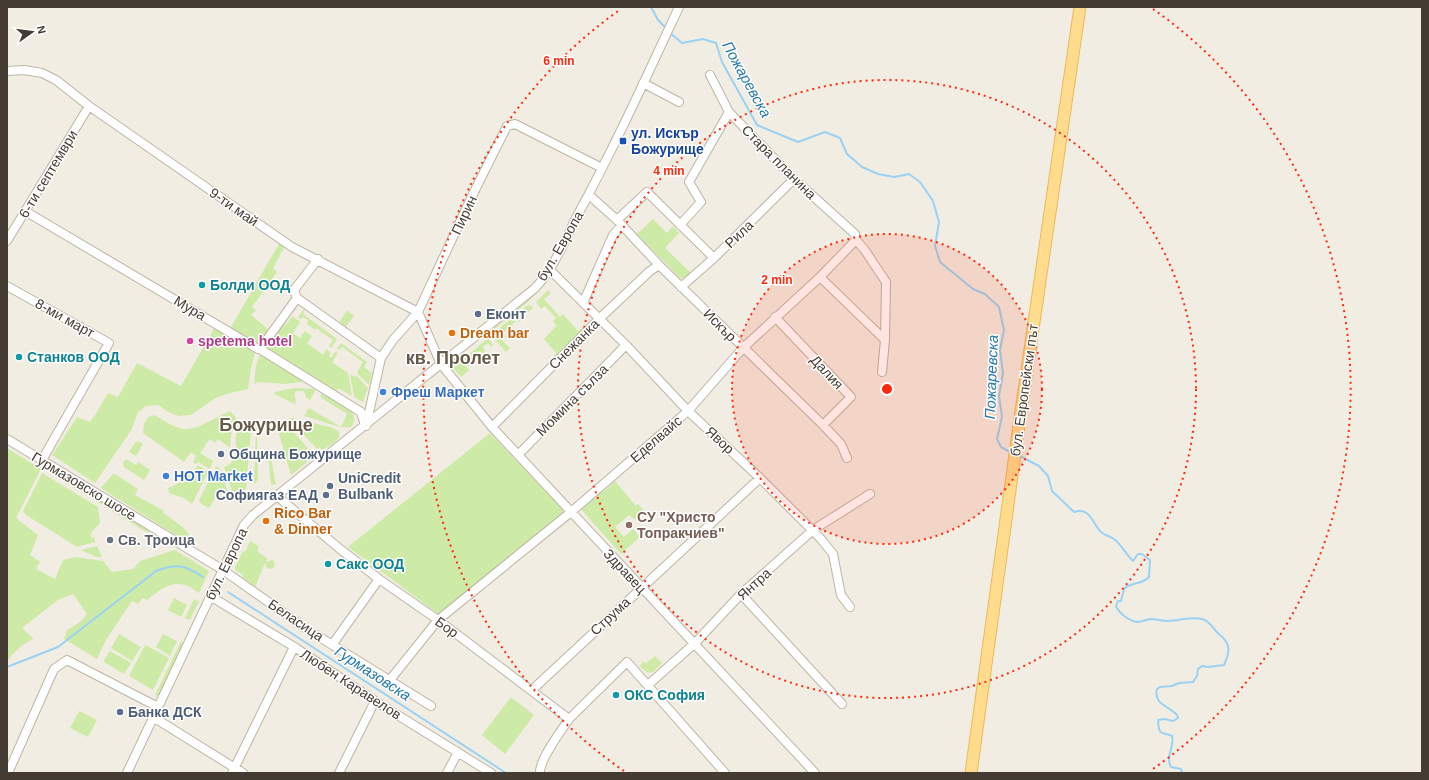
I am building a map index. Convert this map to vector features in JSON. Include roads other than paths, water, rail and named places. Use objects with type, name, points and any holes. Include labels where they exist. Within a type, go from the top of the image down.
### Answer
[{"type":"main road","name":"бул. Европейски път","points":[[971,773],[1011,477],[1080,7]]},
{"type":"street","name":"бул. Европа","points":[[127,773],[244,525],[253,515],[366,426],[534,289],[549,269],[589,195],[679,7]]},
{"type":"street","name":"9-ти май","points":[[7,71],[24,70],[42,73],[56,80],[89,106],[292,247],[318,259],[418,312]]},
{"type":"street","name":"Стара планина","points":[[710,75],[729,112],[794,179],[856,234],[856,240],[864,249],[886,282],[885,340],[882,372]]},
{"type":"street","points":[[643,83],[679,102]]},
{"type":"street","name":"6-ти септември","points":[[7,241],[89,106]]},
{"type":"street","points":[[680,225],[701,202],[689,182],[729,112]]},
{"type":"street","name":"Пирин","points":[[418,312],[474,192],[507,126],[515,124],[602,168]]},
{"type":"street","name":"Рила","points":[[681,287],[714,258],[794,179]]},
{"type":"street","points":[[583,303],[613,235],[620,223],[647,192],[714,258]]},
{"type":"street","name":"Искър","points":[[589,195],[620,223],[681,287],[823,425],[841,444],[847,458]]},
{"type":"street","name":"Мура","points":[[25,211],[260,349],[361,412],[366,426]]},
{"type":"street","name":"Еделвайс","points":[[389,681],[438,620],[571,512],[688,411],[743,348],[820,277],[856,240]]},
{"type":"street","points":[[318,259],[294,290],[297,298],[381,358]]},
{"type":"street","name":"Снежанка","points":[[492,427],[599,320],[650,271],[659,265]]},
{"type":"street","name":"Явор","points":[[549,269],[626,345],[688,411],[813,530],[833,554],[841,595],[850,607]]},
{"type":"street","points":[[820,277],[885,340]]},
{"type":"street","name":"8-ми март","points":[[7,286],[109,343],[42,460]]},
{"type":"street","points":[[260,349],[297,298]]},
{"type":"street","points":[[366,426],[381,358],[392,340],[418,312],[441,364]]},
{"type":"street","name":"Далия","points":[[775,317],[851,397],[823,425]]},
{"type":"street","name":"Момина сълза","points":[[518,454],[626,345]]},
{"type":"street","name":"Здравец","points":[[441,364],[492,427],[815,773]]},
{"type":"street","name":"Гурмазовско шосе","points":[[7,439],[223,570]]},
{"type":"street","name":"Струма","points":[[532,690],[641,587],[760,478]]},
{"type":"street","name":"Янтра","points":[[648,685],[695,643],[741,594],[813,530],[870,494]]},
{"type":"street","name":"Бор","points":[[277,496],[379,579],[438,620],[569,719]]},
{"type":"street","name":"Беласица","points":[[223,570],[306,628],[431,706]]},
{"type":"street","points":[[332,645],[379,579]]},
{"type":"street","points":[[741,594],[842,704]]},
{"type":"street","name":"Любен Каравелов","points":[[210,596],[294,647],[375,701],[491,773]]},
{"type":"street","points":[[233,770],[294,647]]},
{"type":"street","points":[[8,773],[54,669],[67,660],[158,707]]},
{"type":"street","points":[[540,773],[546,755],[569,719],[627,662],[725,773]]},
{"type":"street","points":[[339,773],[375,701]]},
{"type":"street","points":[[153,717],[233,770],[243,773]]},
{"type":"street","points":[[447,773],[458,752]]},
{"type":"waterway","name":"Пожаревска","points":[[651,7],[658,20],[666,28]]},
{"type":"waterway","name":"Пожаревска","points":[[669,32],[682,43],[703,39],[716,43],[722,62],[757,125],[798,142],[825,132],[840,138],[847,154],[862,167],[878,174],[894,177],[909,174],[920,182],[933,201],[939,222],[935,246],[940,262],[973,289],[985,294],[999,307],[1004,330],[1000,350],[1003,373],[999,396],[1002,417],[997,439],[1001,447],[1012,453]]},
{"type":"waterway","name":"Пожаревска","points":[[1018,455],[1039,466],[1048,476],[1052,491],[1074,512],[1079,511],[1087,513],[1101,532],[1116,541],[1133,561],[1138,554],[1142,554],[1150,560],[1149,577],[1146,580],[1127,586],[1123,592],[1121,601],[1118,601],[1116,606],[1122,614],[1137,622],[1150,619],[1168,621],[1193,618],[1202,619],[1210,624],[1224,638],[1228,645],[1228,652],[1224,665],[1208,667],[1202,666],[1198,669],[1197,676],[1193,682],[1179,683],[1157,689],[1156,694],[1159,701],[1174,712],[1178,718],[1173,721],[1164,719],[1158,720],[1158,726],[1160,732],[1172,736],[1173,740],[1169,755],[1169,763],[1171,767],[1181,769],[1182,773]]},
{"type":"waterway","name":"Гурмазовска","points":[[7,667],[58,647],[156,571],[163,568],[181,566],[203,577]]},
{"type":"waterway","name":"Гурмазовска","points":[[228,592],[506,773]]},
{"type":"place","name":"ул. Искър Божурище","points":[[623,141]]},
{"type":"place","name":"Болди ООД","points":[[202,285]]},
{"type":"place","name":"Еконт","points":[[478,314]]},
{"type":"place","name":"Dream bar","points":[[452,333]]},
{"type":"place","name":"spetema hotel","points":[[190,341]]},
{"type":"place","name":"Станков ООД","points":[[19,357]]},
{"type":"place","name":"Фреш Маркет","points":[[383,392]]},
{"type":"place","name":"Община Божурище","points":[[221,454]]},
{"type":"place","name":"HOT Market","points":[[166,476]]},
{"type":"place","name":"UniCredit Bulbank","points":[[330,486]]},
{"type":"place","name":"Софиягаз ЕАД","points":[[326,495]]},
{"type":"place","name":"Rico Bar & Dinner","points":[[266,521]]},
{"type":"place","name":"СУ \"Христо Топракчиев\"","points":[[629,525]]},
{"type":"place","name":"Св. Троица","points":[[110,540]]},
{"type":"place","name":"Сакс ООД","points":[[328,564]]},
{"type":"place","name":"ОКС София","points":[[616,695]]},
{"type":"place","name":"Банка ДСК","points":[[120,712]]},
{"type":"district","name":"кв. Пролет","points":[[453,358]]},
{"type":"district","name":"Божурище","points":[[266,425]]}]
